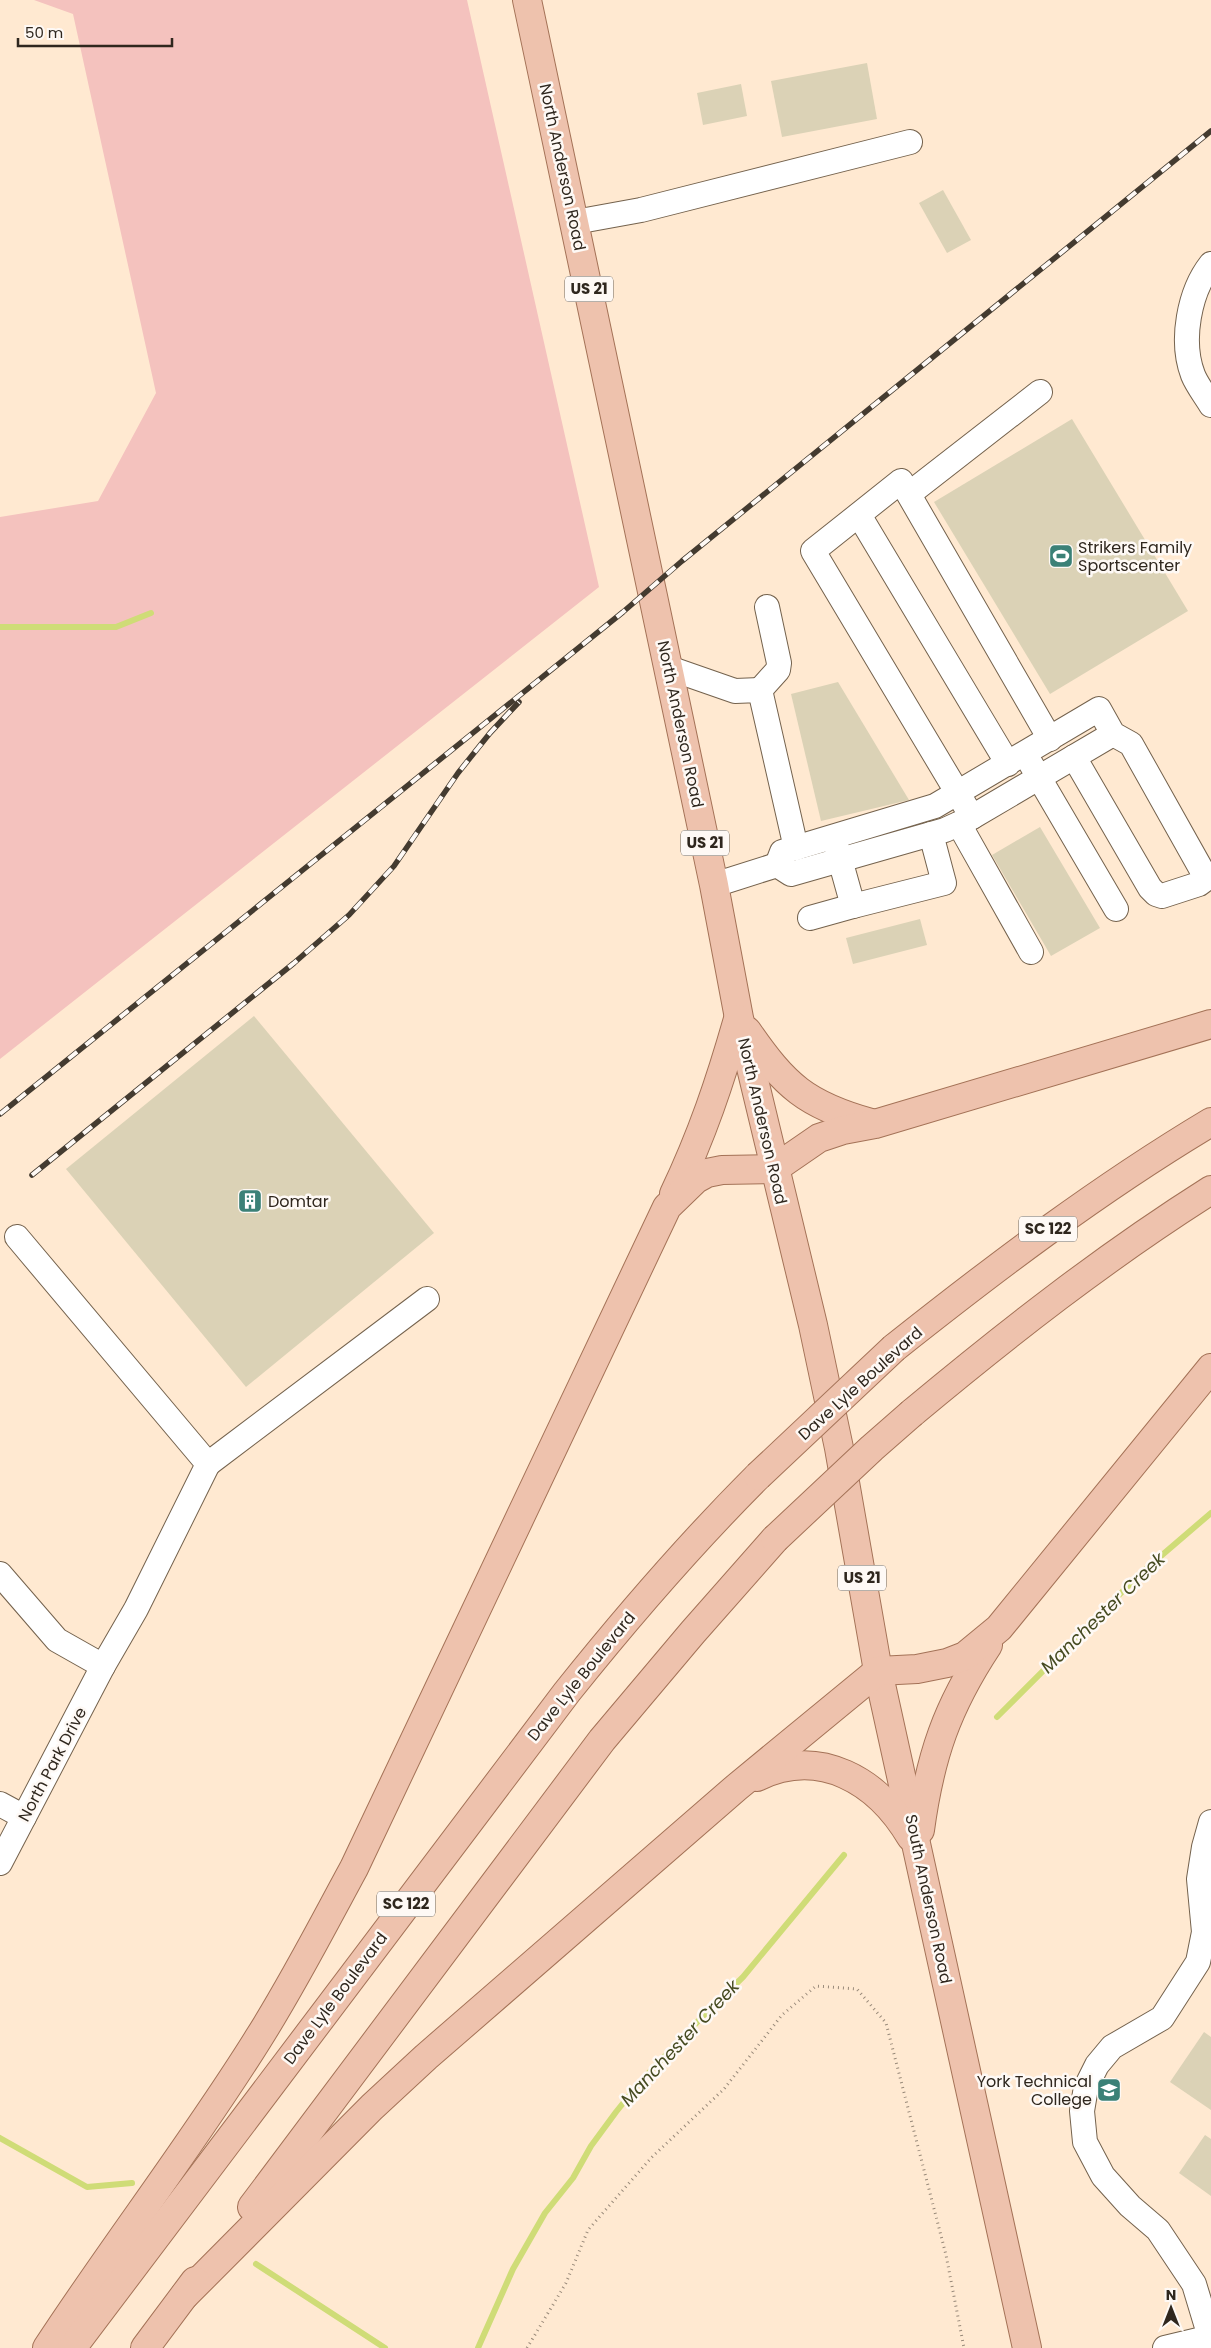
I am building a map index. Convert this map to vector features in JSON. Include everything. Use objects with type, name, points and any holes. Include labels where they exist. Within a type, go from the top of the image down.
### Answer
[{"type":"main road","name":"North Anderson Road","points":[[527,0],[669,668],[714,885],[739,1018],[813,1325],[839,1448]]},
{"type":"main road","points":[[739,1018],[763,1054],[790,1084],[826,1109],[875,1124]]},
{"type":"main road","points":[[47,2348],[151,2200],[259,2038],[354,1868],[706,1121],[719,1086],[739,1018]]},
{"type":"main road","points":[[667,1207],[696,1178],[707,1173],[722,1170],[774,1169],[819,1138],[842,1130],[875,1124],[1211,1024]]},
{"type":"main road","name":"Dave Lyle Boulevard","points":[[72,2348],[567,1692],[675,1564],[758,1476],[894,1348],[1045,1231],[1124,1177],[1211,1122]]},
{"type":"main road","points":[[145,2348],[602,1740],[693,1632],[776,1539],[847,1471],[912,1413],[1016,1326],[1120,1249],[1211,1190]]},
{"type":"main road","points":[[918,1849],[931,1766],[951,1708],[965,1680],[999,1628],[1211,1368]]},
{"type":"main road","name":"South Anderson Road","points":[[839,1448],[878,1671],[1027,2348]]},
{"type":"main road","points":[[185,2295],[372,2107],[413,2070],[737,1787],[878,1671],[918,1669],[947,1664],[965,1656],[999,1628]]},
{"type":"main road","points":[[737,1787],[762,1775],[784,1768],[812,1766],[833,1768],[857,1779],[878,1796],[902,1821],[918,1849]]},
{"type":"street","points":[[575,222],[641,210],[910,142]]},
{"type":"street","points":[[1211,264],[1200,286],[1188,319],[1186,342],[1193,375],[1211,405]]},
{"type":"street","points":[[1031,952],[966,820],[959,793],[812,551],[858,515],[905,488],[1040,392]]},
{"type":"street","points":[[905,488],[1050,738]]},
{"type":"street","points":[[858,515],[1016,759],[1039,777],[1116,909]]},
{"type":"street","points":[[669,668],[735,692],[760,690],[778,670],[779,662],[767,607]]},
{"type":"street","points":[[760,690],[796,848]]},
{"type":"street","points":[[777,865],[782,852],[935,806],[1099,709],[1113,734],[1131,744],[1204,874],[1204,881],[1162,896],[1156,894],[1150,888],[1074,757]]},
{"type":"street","points":[[777,865],[791,874],[931,834],[966,820],[1113,734]]},
{"type":"street","points":[[810,918],[944,883],[931,834]]},
{"type":"street","points":[[834,836],[853,906]]},
{"type":"street","points":[[714,885],[777,865]]},
{"type":"street","points":[[17,1237],[208,1464],[428,1299]]},
{"type":"street","name":"North Park Drive","points":[[0,1863],[103,1666],[136,1609],[208,1464]]},
{"type":"street","points":[[0,1574],[57,1640],[103,1666]]},
{"type":"street","points":[[0,1804],[24,1817]]},
{"type":"street","points":[[1165,2348],[1210,2337],[1194,2284],[1158,2230],[1130,2206],[1103,2176],[1085,2142],[1082,2111],[1086,2087],[1097,2065],[1112,2047],[1162,2018],[1198,1962],[1204,1932],[1199,1879],[1204,1846],[1211,1822]]},
{"type":"path","points":[[527,2348],[566,2283],[588,2230],[651,2158],[724,2089],[782,2014],[816,1986],[857,1989],[886,2023],[946,2255],[964,2348]]},
{"type":"shaded area","points":[[34,0],[467,0],[599,587],[0,1059],[0,517],[98,501],[156,393],[73,14]]},
{"type":"building","points":[[867,63],[877,119],[782,137],[771,81]]},
{"type":"building","points":[[741,84],[747,116],[703,125],[697,93]]},
{"type":"building","points":[[943,190],[971,240],[947,253],[919,203]]},
{"type":"building","name":"Strikers Family Sportscenter","points":[[1072,419],[1188,611],[1050,694],[934,502]]},
{"type":"building","points":[[838,682],[909,800],[821,821],[791,694]]},
{"type":"building","points":[[1040,827],[1100,928],[1051,956],[992,855]]},
{"type":"building","points":[[920,919],[927,945],[853,964],[846,938]]},
{"type":"building","name":"Domtar","points":[[254,1016],[434,1233],[246,1387],[66,1169]]},
{"type":"building","points":[[1204,2032],[1211,2037],[1211,2110],[1170,2082]]},
{"type":"building","points":[[1205,2135],[1211,2139],[1211,2196],[1179,2173]]},
{"type":"waterway","points":[[0,627],[116,627],[151,613]]},
{"type":"waterway","name":"Manchester Creek","points":[[997,1717],[1140,1574],[1211,1513]]},
{"type":"waterway","name":"Manchester Creek","points":[[478,2348],[513,2269],[545,2213],[573,2178],[591,2146],[616,2112],[640,2082],[743,1977],[844,1855]]},
{"type":"waterway","points":[[0,2138],[87,2187],[132,2183]]},
{"type":"waterway","points":[[256,2264],[385,2348]]},
{"type":"railway","points":[[0,1114],[623,612],[682,561],[1211,131]]},
{"type":"railway","points":[[32,1175],[294,963],[349,915],[394,866],[458,773],[490,733],[519,702]]},
{"type":"place","name":"Strikers Family Sportscenter","points":[[1061,556]]},
{"type":"place","name":"Domtar","points":[[250,1201]]},
{"type":"place","name":"York Technical College","points":[[1109,2090]]}]
